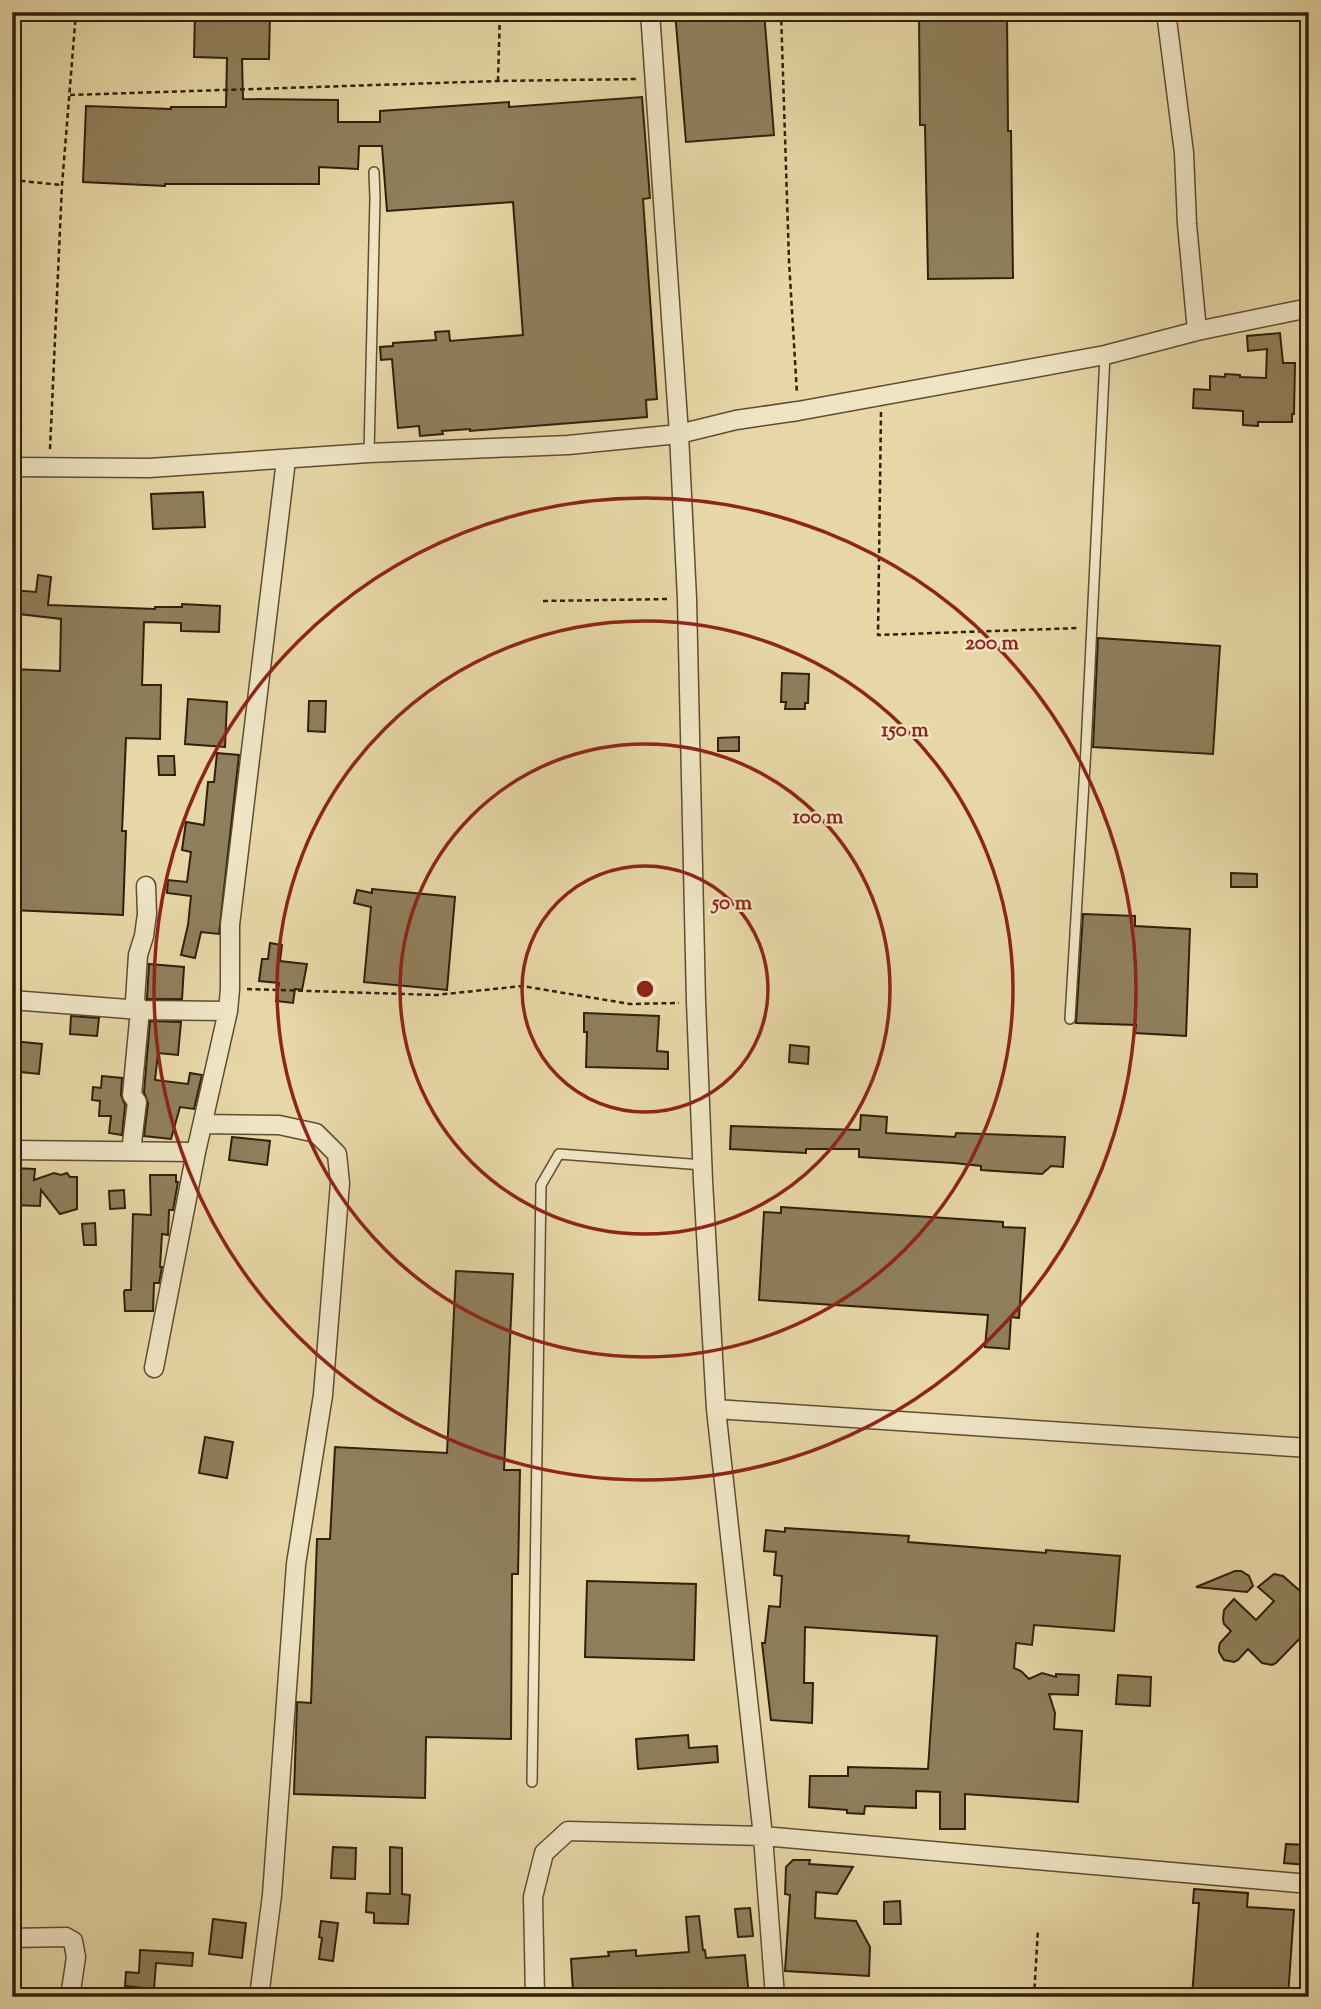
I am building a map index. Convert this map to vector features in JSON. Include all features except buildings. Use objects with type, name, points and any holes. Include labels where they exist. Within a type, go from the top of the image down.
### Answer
[{"type":"street","points":[[650,12],[679,434],[687,599],[696,1002],[716,1409],[763,1836],[775,1997]]},
{"type":"street","points":[[1166,12],[1184,153],[1197,331]]},
{"type":"street","points":[[12,467],[149,468],[369,453],[568,445],[679,434],[736,421],[1105,355],[1197,331],[1309,308]]},
{"type":"street","points":[[154,1368],[228,1011],[230,925],[286,460]]},
{"type":"street","points":[[131,1151],[137,1102],[132,1095],[140,1010],[135,1001],[138,955],[147,914],[146,886]]},
{"type":"street","points":[[12,1000],[140,1010],[228,1011]]},
{"type":"street","points":[[203,1124],[279,1125],[316,1133],[337,1154],[340,1183],[323,1395],[296,1564],[272,1895],[259,1997]]},
{"type":"street","points":[[12,1150],[197,1152]]},
{"type":"street","points":[[716,1409],[1309,1448]]},
{"type":"street","points":[[535,1997],[533,1897],[544,1853],[568,1831],[763,1836],[1309,1884]]},
{"type":"street","points":[[12,1938],[66,1937],[73,1941],[76,1957],[70,1997]]},
{"type":"lane","points":[[369,453],[374,172]]},
{"type":"lane","points":[[1070,1019],[1105,355]]},
{"type":"lane","points":[[532,1783],[541,1185],[559,1154],[703,1165]]},
{"type":"path","points":[[50,468],[62,185],[76,12]]},
{"type":"path","points":[[498,80],[500,12]]},
{"type":"path","points":[[781,12],[789,261],[798,411]]},
{"type":"path","points":[[70,95],[498,80],[655,79]]},
{"type":"path","points":[[12,180],[62,185]]},
{"type":"path","points":[[881,395],[878,635],[1092,627]]},
{"type":"path","points":[[543,601],[687,599]]},
{"type":"path","points":[[230,989],[436,995],[522,986],[630,1004],[696,1002]]},
{"type":"path","points":[[1034,1997],[1038,1929]]}]
